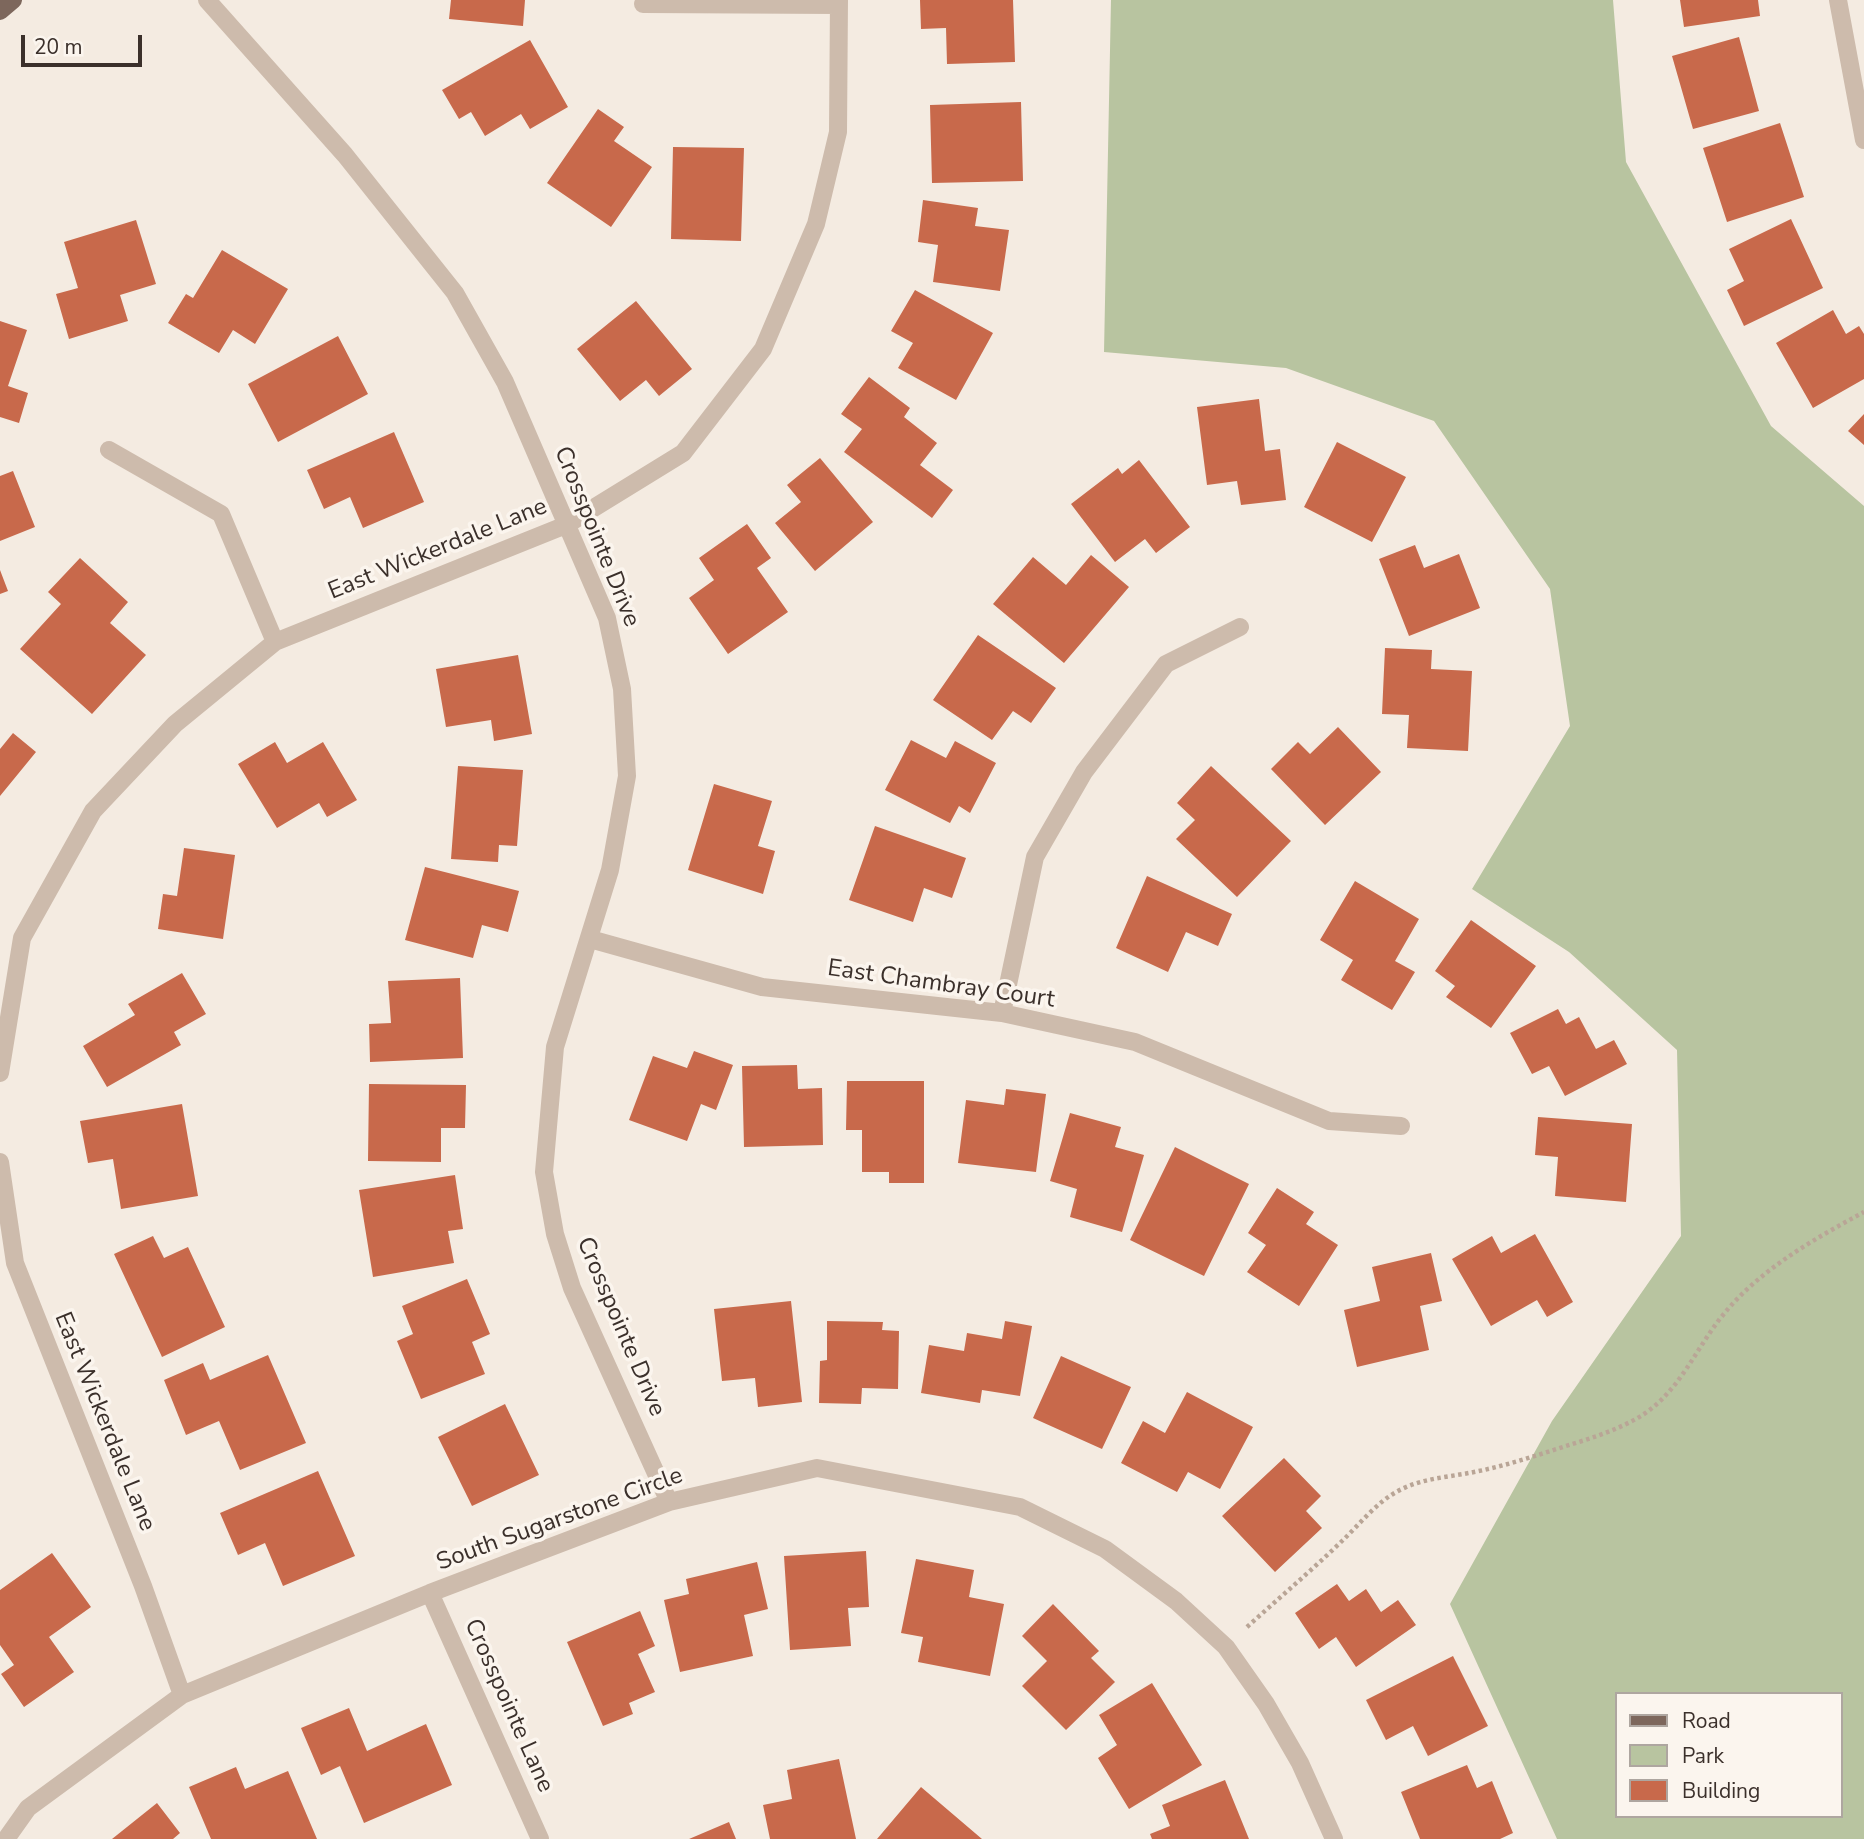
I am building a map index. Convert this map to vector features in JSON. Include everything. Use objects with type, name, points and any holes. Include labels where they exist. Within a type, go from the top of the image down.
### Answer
[{"type":"main road","points":[[0,11],[13,0]]},
{"type":"street","name":"Crosspointe Drive","points":[[208,0],[345,155],[454,293],[505,382],[607,618],[622,689],[627,776],[610,870],[555,1046],[544,1172],[555,1234],[572,1288],[669,1502]]},
{"type":"street","points":[[1838,0],[1864,140]]},
{"type":"street","name":"East Wickerdale Lane","points":[[0,1073],[22,938],[93,811],[175,724],[275,642],[566,525],[683,453],[763,348],[816,224],[838,132],[839,3]]},
{"type":"street","points":[[643,4],[839,3]]},
{"type":"street","points":[[109,450],[221,514],[275,642]]},
{"type":"street","points":[[1002,1013],[1035,857],[1084,772],[1166,664],[1240,627]]},
{"type":"street","name":"East Chambray Court","points":[[590,939],[762,987],[1002,1013],[1135,1042],[1329,1121],[1401,1126]]},
{"type":"street","name":"East Wickerdale Lane","points":[[0,1162],[15,1263],[143,1586],[182,1695]]},
{"type":"street","name":"South Sugarstone Circle","points":[[6,1839],[28,1808],[182,1695],[430,1593],[669,1502],[817,1468],[1020,1507],[1105,1549],[1176,1601],[1226,1647],[1266,1704],[1300,1763],[1334,1839]]},
{"type":"street","name":"Crosspointe Lane","points":[[430,1593],[540,1839]]},
{"type":"path","points":[[1226,1647],[1380,1504],[1399,1490],[1416,1483],[1518,1462],[1586,1440],[1643,1415],[1679,1380],[1723,1314],[1744,1292],[1766,1273],[1864,1212]]},
{"type":"green space","points":[[1111,0],[1613,0],[1626,162],[1771,426],[1864,506],[1864,1839],[1557,1839],[1450,1604],[1552,1421],[1681,1236],[1677,1050],[1569,952],[1472,889],[1570,726],[1550,589],[1434,421],[1286,368],[1104,352]]},
{"type":"building","points":[[451,0],[525,0],[523,26],[449,19]]},
{"type":"building","points":[[920,0],[1013,0],[1015,62],[947,64],[946,28],[921,29]]},
{"type":"building","points":[[1680,0],[1758,0],[1760,16],[1684,27]]},
{"type":"building","points":[[1739,37],[1759,111],[1693,129],[1672,56]]},
{"type":"building","points":[[530,40],[568,107],[530,129],[521,114],[485,136],[471,112],[459,119],[442,90]]},
{"type":"building","points":[[1021,102],[1023,181],[932,183],[930,105]]},
{"type":"building","points":[[598,109],[624,127],[614,141],[652,167],[611,227],[547,183]]},
{"type":"building","points":[[1780,123],[1804,197],[1727,222],[1703,148]]},
{"type":"building","points":[[673,147],[744,148],[741,241],[671,239]]},
{"type":"building","points":[[923,200],[978,208],[975,226],[1009,230],[1000,291],[933,282],[938,245],[918,242]]},
{"type":"building","points":[[1791,219],[1823,288],[1744,326],[1727,290],[1744,281],[1729,249]]},
{"type":"building","points":[[136,220],[156,284],[120,295],[128,321],[69,339],[56,294],[78,288],[64,242]]},
{"type":"building","points":[[222,250],[288,289],[255,344],[233,330],[219,353],[168,323],[186,294],[193,298]]},
{"type":"building","points":[[915,290],[993,333],[956,400],[898,368],[913,343],[891,331]]},
{"type":"building","points":[[636,301],[692,369],[659,396],[646,380],[620,401],[577,349]]},
{"type":"building","points":[[1833,310],[1846,334],[1859,326],[1864,334],[1864,379],[1813,408],[1776,343]]},
{"type":"building","points":[[0,321],[27,330],[8,386],[28,393],[19,423],[0,417]]},
{"type":"building","points":[[338,336],[368,394],[278,442],[248,384]]},
{"type":"building","points":[[869,377],[910,408],[904,417],[937,443],[920,465],[953,490],[932,518],[844,452],[862,429],[841,414]]},
{"type":"building","points":[[1259,399],[1265,451],[1280,449],[1286,500],[1241,505],[1237,481],[1207,485],[1197,407]]},
{"type":"building","points":[[1864,414],[1864,445],[1848,431]]},
{"type":"building","points":[[394,432],[424,502],[363,528],[350,497],[324,509],[307,470]]},
{"type":"building","points":[[1337,442],[1406,477],[1372,542],[1304,507]]},
{"type":"building","points":[[820,458],[873,522],[815,571],[775,523],[801,502],[787,485]]},
{"type":"building","points":[[1139,460],[1190,527],[1156,553],[1145,539],[1115,562],[1071,504],[1118,468],[1122,474]]},
{"type":"building","points":[[13,471],[35,527],[0,541],[0,476]]},
{"type":"building","points":[[747,524],[771,558],[757,568],[788,612],[728,654],[689,598],[714,580],[699,558]]},
{"type":"building","points":[[1415,545],[1424,568],[1459,554],[1480,608],[1409,636],[1379,559]]},
{"type":"building","points":[[1091,555],[1129,587],[1064,663],[993,604],[1033,557],[1066,585]]},
{"type":"building","points":[[80,558],[128,602],[110,623],[146,655],[92,714],[20,649],[61,604],[48,592]]},
{"type":"building","points":[[0,570],[8,591],[0,594]]},
{"type":"building","points":[[978,635],[1056,688],[1031,723],[1013,711],[992,740],[933,700]]},
{"type":"building","points":[[1385,648],[1432,650],[1431,669],[1472,671],[1468,751],[1407,748],[1409,715],[1382,714]]},
{"type":"building","points":[[518,655],[532,734],[494,741],[491,720],[446,727],[436,669]]},
{"type":"building","points":[[1338,727],[1381,772],[1325,825],[1271,769],[1298,742],[1310,754]]},
{"type":"building","points":[[13,733],[36,752],[0,796],[0,749]]},
{"type":"building","points":[[911,740],[946,758],[955,741],[996,763],[970,813],[959,806],[950,823],[885,790]]},
{"type":"building","points":[[275,742],[287,763],[323,742],[357,800],[327,817],[319,803],[277,828],[238,764]]},
{"type":"building","points":[[458,766],[523,770],[517,846],[499,845],[498,862],[451,859]]},
{"type":"building","points":[[1211,766],[1291,841],[1237,897],[1176,839],[1195,820],[1177,803]]},
{"type":"building","points":[[714,784],[772,801],[758,846],[775,851],[763,894],[688,870]]},
{"type":"building","points":[[875,826],[966,858],[952,898],[924,888],[913,922],[849,900]]},
{"type":"building","points":[[184,848],[235,855],[223,939],[158,929],[163,894],[177,896]]},
{"type":"building","points":[[425,867],[519,891],[508,932],[482,925],[473,958],[405,940]]},
{"type":"building","points":[[1147,876],[1232,914],[1218,946],[1186,932],[1168,972],[1116,948]]},
{"type":"building","points":[[1355,881],[1419,919],[1395,961],[1415,972],[1392,1010],[1341,980],[1353,960],[1320,940]]},
{"type":"building","points":[[1471,920],[1536,966],[1491,1028],[1446,997],[1455,986],[1435,971]]},
{"type":"building","points":[[182,973],[206,1014],[174,1032],[181,1045],[107,1087],[83,1046],[135,1015],[128,1004]]},
{"type":"building","points":[[460,978],[463,1058],[370,1062],[369,1024],[391,1023],[388,981]]},
{"type":"building","points":[[1558,1009],[1566,1024],[1579,1017],[1596,1049],[1614,1040],[1627,1064],[1565,1096],[1549,1066],[1532,1074],[1510,1033]]},
{"type":"building","points":[[694,1051],[733,1065],[716,1110],[701,1104],[687,1141],[629,1120],[653,1056],[687,1068]]},
{"type":"building","points":[[797,1065],[798,1089],[822,1088],[823,1145],[744,1147],[742,1066]]},
{"type":"building","points":[[847,1081],[924,1081],[924,1183],[889,1183],[889,1172],[862,1172],[862,1130],[846,1130]]},
{"type":"building","points":[[369,1084],[466,1085],[465,1128],[441,1128],[441,1162],[368,1161]]},
{"type":"building","points":[[1006,1089],[1046,1094],[1036,1172],[958,1163],[966,1100],[1004,1105]]},
{"type":"building","points":[[182,1104],[198,1196],[121,1209],[113,1159],[88,1163],[80,1121]]},
{"type":"building","points":[[1070,1113],[1121,1127],[1115,1147],[1144,1155],[1122,1232],[1070,1217],[1077,1189],[1050,1181]]},
{"type":"building","points":[[1538,1117],[1632,1124],[1626,1202],[1555,1196],[1558,1157],[1535,1155]]},
{"type":"building","points":[[1175,1147],[1249,1184],[1204,1276],[1130,1240]]},
{"type":"building","points":[[455,1175],[463,1229],[448,1231],[454,1263],[373,1277],[359,1190]]},
{"type":"building","points":[[1277,1188],[1314,1212],[1306,1224],[1338,1245],[1299,1306],[1247,1272],[1266,1245],[1248,1233]]},
{"type":"building","points":[[1535,1234],[1573,1302],[1547,1317],[1537,1300],[1491,1326],[1452,1259],[1492,1236],[1501,1253]]},
{"type":"building","points":[[153,1236],[164,1258],[188,1247],[225,1327],[162,1357],[114,1254]]},
{"type":"building","points":[[1431,1253],[1442,1301],[1420,1306],[1429,1350],[1357,1367],[1344,1310],[1380,1301],[1372,1267]]},
{"type":"building","points":[[467,1279],[490,1334],[472,1342],[485,1374],[421,1399],[397,1341],[413,1334],[402,1306]]},
{"type":"building","points":[[791,1301],[802,1402],[758,1407],[755,1378],[722,1381],[714,1309]]},
{"type":"building","points":[[827,1321],[883,1322],[882,1330],[899,1331],[898,1389],[862,1388],[861,1404],[819,1403],[820,1361],[827,1360]]},
{"type":"building","points":[[1005,1321],[1032,1326],[1020,1396],[982,1390],[980,1403],[921,1393],[929,1345],[964,1351],[967,1333],[1002,1339]]},
{"type":"building","points":[[268,1355],[306,1443],[240,1470],[219,1421],[186,1435],[164,1380],[203,1363],[210,1380]]},
{"type":"building","points":[[1061,1356],[1131,1387],[1102,1449],[1033,1418]]},
{"type":"building","points":[[1187,1392],[1253,1427],[1220,1489],[1188,1472],[1177,1492],[1121,1463],[1143,1421],[1165,1433]]},
{"type":"building","points":[[505,1404],[539,1475],[472,1506],[438,1437]]},
{"type":"building","points":[[1284,1458],[1321,1496],[1306,1511],[1322,1528],[1275,1572],[1222,1516]]},
{"type":"building","points":[[318,1471],[355,1556],[283,1586],[265,1543],[238,1555],[220,1513]]},
{"type":"building","points":[[866,1551],[869,1607],[848,1608],[851,1646],[790,1650],[784,1556]]},
{"type":"building","points":[[52,1553],[91,1607],[49,1637],[74,1672],[24,1707],[1,1674],[14,1665],[0,1645],[0,1590]]},
{"type":"building","points":[[916,1559],[974,1570],[969,1597],[1004,1604],[990,1676],[918,1662],[923,1637],[901,1633]]},
{"type":"building","points":[[757,1562],[768,1609],[744,1615],[753,1656],[680,1672],[664,1600],[689,1594],[686,1579]]},
{"type":"building","points":[[1337,1584],[1349,1601],[1366,1589],[1381,1612],[1398,1600],[1416,1625],[1356,1667],[1336,1637],[1319,1649],[1295,1613]]},
{"type":"building","points":[[1053,1604],[1099,1651],[1091,1658],[1115,1682],[1066,1730],[1022,1686],[1047,1661],[1022,1636]]},
{"type":"building","points":[[640,1611],[655,1646],[638,1654],[655,1692],[629,1703],[633,1714],[603,1726],[567,1642]]},
{"type":"building","points":[[1453,1656],[1488,1726],[1428,1756],[1413,1726],[1386,1740],[1366,1700]]},
{"type":"building","points":[[1152,1683],[1202,1765],[1129,1809],[1098,1758],[1117,1745],[1099,1715]]},
{"type":"building","points":[[349,1708],[367,1751],[426,1724],[452,1785],[364,1823],[340,1766],[321,1775],[301,1728]]},
{"type":"building","points":[[839,1759],[856,1839],[770,1839],[763,1805],[792,1799],[787,1770]]},
{"type":"building","points":[[1467,1765],[1477,1788],[1492,1781],[1513,1833],[1500,1839],[1420,1839],[1401,1792]]},
{"type":"building","points":[[236,1767],[245,1789],[288,1771],[317,1839],[211,1839],[189,1787]]},
{"type":"building","points":[[1225,1780],[1249,1839],[1152,1839],[1150,1834],[1170,1826],[1162,1805]]},
{"type":"building","points":[[921,1787],[982,1839],[877,1839]]},
{"type":"building","points":[[157,1803],[180,1833],[173,1839],[112,1839]]},
{"type":"building","points":[[729,1822],[736,1839],[689,1839]]}]
